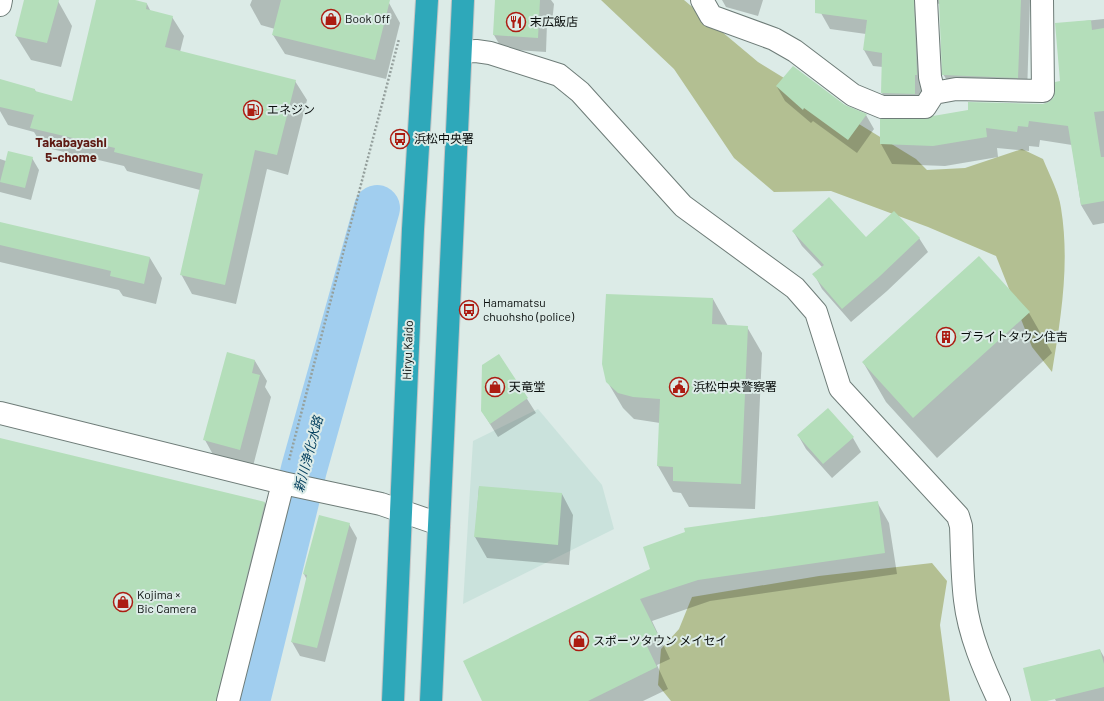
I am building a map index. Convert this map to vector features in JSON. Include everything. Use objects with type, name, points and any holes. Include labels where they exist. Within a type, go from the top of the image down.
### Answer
[{"type":"highway","name":"Hiryu Kaido","points":[[393,701],[413,229],[427,0]]},
{"type":"highway","points":[[431,701],[463,0]]},
{"type":"street","points":[[0,5],[1,0]]},
{"type":"street","points":[[702,0],[711,16],[774,39],[795,51],[853,95],[882,106],[925,107],[934,93],[956,88],[1043,90],[1042,0]]},
{"type":"street","points":[[926,0],[930,77],[934,93]]},
{"type":"street","points":[[461,52],[476,51],[490,53],[559,75],[580,92],[682,206],[795,288],[816,312],[840,388],[958,516],[961,526],[965,600],[968,617],[982,666],[999,701]]},
{"type":"street","points":[[0,413],[282,483],[381,504],[439,524]]},
{"type":"street","points":[[228,701],[282,483]]},
{"type":"path","points":[[282,483],[400,36]]},
{"type":"shaded area","points":[[538,409],[602,485],[614,529],[463,604],[473,441]]},
{"type":"green space","points":[[601,0],[684,0],[758,62],[916,159],[927,170],[965,168],[1022,149],[1043,159],[1060,202],[1065,249],[1061,311],[1052,372],[1032,347],[996,256],[928,227],[831,191],[774,192],[734,158],[674,69]]},
{"type":"green space","points":[[932,563],[947,581],[940,625],[950,701],[671,701],[658,685],[661,649],[679,629],[692,597],[819,576]]},
{"type":"building","points":[[24,0],[59,0],[47,43],[15,36]]},
{"type":"building","points":[[96,0],[135,0],[147,3],[146,9],[173,16],[165,47],[296,80],[277,155],[255,150],[225,285],[180,275],[203,174],[114,152],[115,148],[30,128],[34,115],[0,107],[0,79],[35,89],[35,91],[72,101]]},
{"type":"building","name":"Book Off","points":[[281,0],[390,0],[375,60],[272,35]]},
{"type":"building","name":"末広飯店","points":[[495,0],[540,0],[538,38],[493,35]]},
{"type":"building","points":[[815,0],[914,0],[917,75],[915,75],[915,94],[881,93],[882,53],[863,50],[867,20],[815,13]]},
{"type":"building","points":[[939,0],[1021,0],[1018,78],[942,75]]},
{"type":"building","points":[[1091,20],[1092,30],[1104,28],[1104,111],[1094,112],[1101,157],[1104,157],[1104,201],[1081,205],[1068,126],[1029,121],[1028,127],[1018,126],[1017,132],[986,128],[987,137],[933,146],[880,144],[880,119],[925,119],[933,116],[968,110],[968,102],[1043,104],[1049,102],[1054,97],[1055,82],[1060,81],[1055,23]]},
{"type":"building","points":[[793,66],[845,105],[867,114],[848,140],[804,108],[803,110],[776,86]]},
{"type":"building","points":[[8,151],[33,157],[25,188],[0,182]]},
{"type":"building","points":[[829,197],[866,237],[894,211],[920,238],[879,277],[842,309],[812,274],[824,265],[792,231]]},
{"type":"building","points":[[0,222],[150,257],[144,284],[110,276],[111,271],[0,245]]},
{"type":"building","name":"ブライトタウン住吉","points":[[979,256],[1030,312],[913,418],[862,362]]},
{"type":"building","name":"浜松中央警察署","points":[[606,294],[713,298],[712,324],[748,326],[741,484],[673,481],[673,467],[657,466],[660,399],[633,397],[618,393],[606,382],[602,364]]},
{"type":"building","points":[[227,352],[255,360],[252,373],[260,375],[240,450],[203,440]]},
{"type":"building","points":[[499,354],[528,398],[490,424],[481,411],[482,365]]},
{"type":"building","points":[[828,408],[854,437],[823,464],[797,435]]},
{"type":"building","name":"Kojima × Bic Camera","points":[[0,438],[265,502],[216,701],[0,701]]},
{"type":"building","points":[[479,486],[562,493],[558,545],[474,537]]},
{"type":"building","points":[[878,501],[885,553],[698,580],[640,599],[659,637],[646,644],[657,667],[588,701],[482,701],[463,661],[650,569],[643,547],[685,532],[684,528]]},
{"type":"building","points":[[319,515],[350,523],[317,648],[291,642],[307,575],[303,574]]},
{"type":"building","points":[[1100,649],[1104,664],[1104,687],[1047,701],[1031,701],[1023,668]]},
{"type":"waterway","name":"新川浄化水路","points":[[247,701],[304,469],[377,208]]},
{"type":"place","name":"Book Off","points":[[331,19]]},
{"type":"place","name":"末広飯店","points":[[516,22]]},
{"type":"place","name":"エネジン","points":[[253,110]]},
{"type":"place","name":"浜松中央署","points":[[400,139]]},
{"type":"place","name":"Hamamatsu chuohsho (police)","points":[[469,310]]},
{"type":"place","name":"ブライトタウン住吉","points":[[946,337]]},
{"type":"place","name":"天竜堂","points":[[495,387]]},
{"type":"place","name":"浜松中央警察署","points":[[679,387]]},
{"type":"place","name":"Kojima × Bic Camera","points":[[123,602]]},
{"type":"place","name":"スポーツタウン メイセイ","points":[[579,641]]},
{"type":"district","name":"Takabayashi 5-chome","points":[[71,150]]}]
